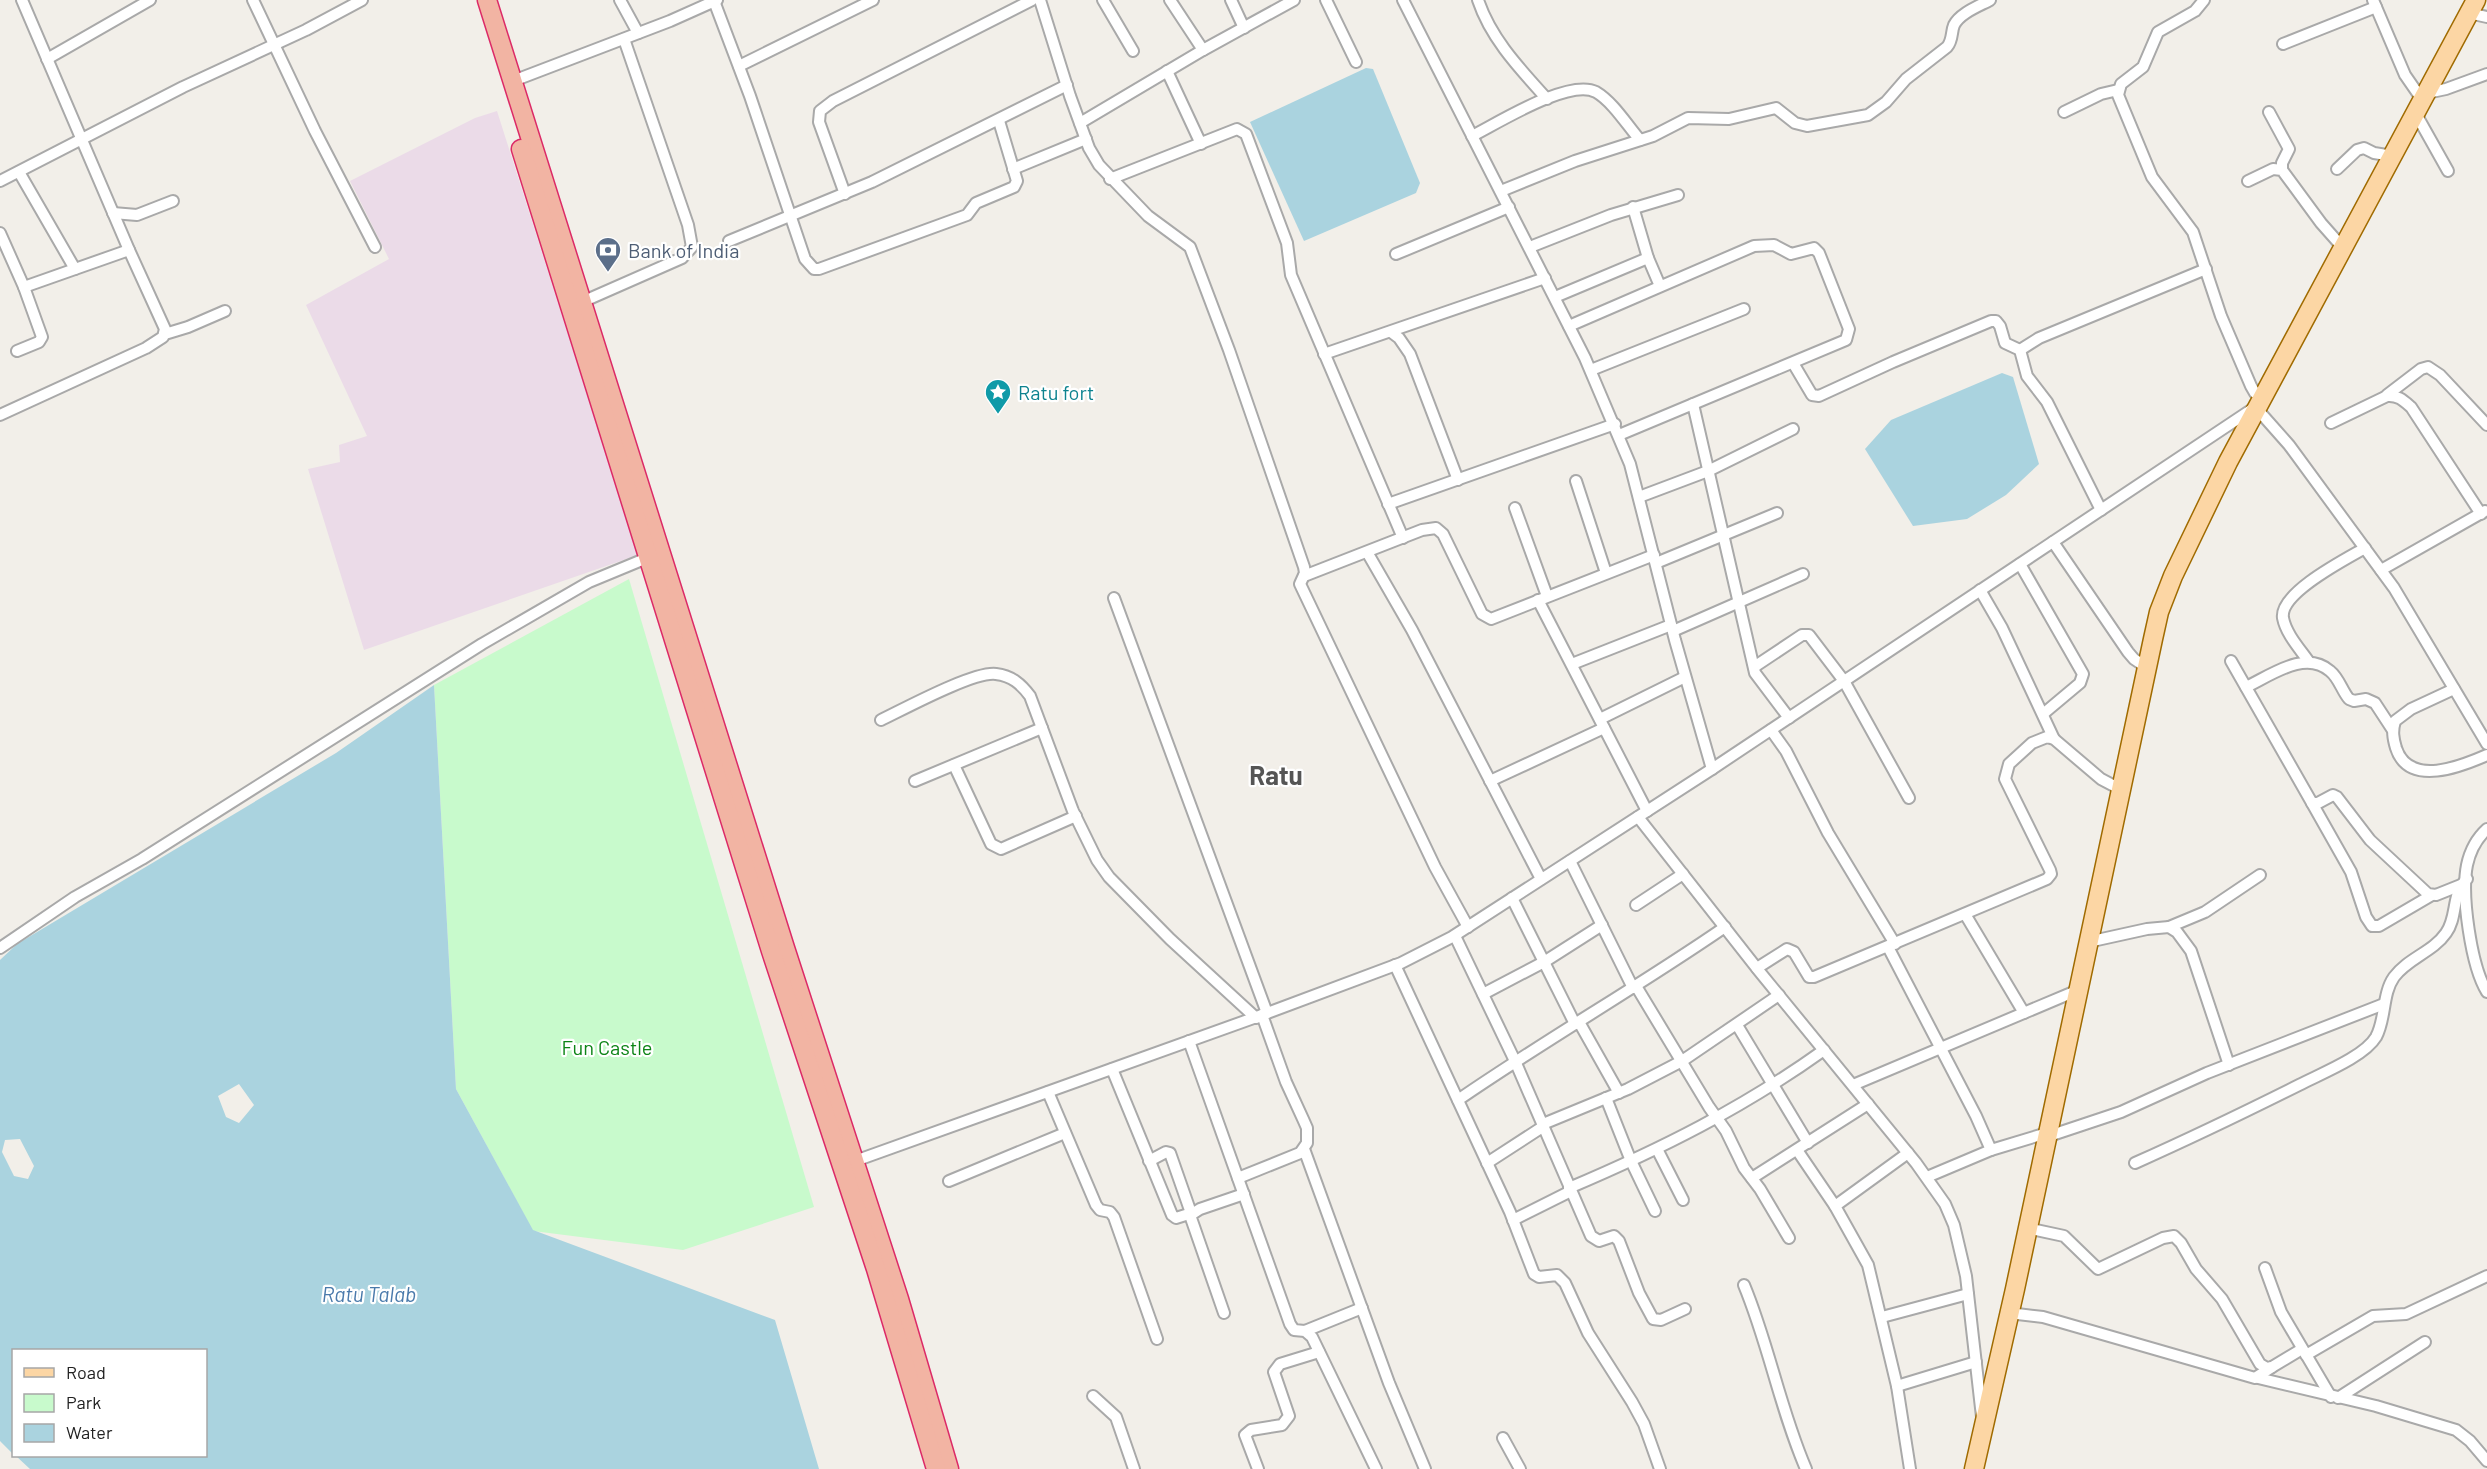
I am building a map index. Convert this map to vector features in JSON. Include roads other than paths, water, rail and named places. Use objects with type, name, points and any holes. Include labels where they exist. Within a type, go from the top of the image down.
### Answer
[{"type":"highway","points":[[476,0],[647,558],[771,951],[876,1269],[936,1469]]},
{"type":"highway","points":[[487,0],[785,948],[855,1161],[949,1469]]},
{"type":"main road","points":[[1974,1469],[2159,612],[2196,525],[2422,103],[2478,10]]},
{"type":"street","points":[[22,0],[162,322],[165,334]]},
{"type":"street","points":[[47,59],[150,0]]},
{"type":"street","points":[[253,0],[375,247]]},
{"type":"street","points":[[0,181],[183,87],[274,45],[362,0]]},
{"type":"street","points":[[620,0],[638,33]]},
{"type":"street","points":[[739,66],[873,0]]},
{"type":"street","points":[[845,194],[819,122],[818,115],[824,107],[1032,0]]},
{"type":"street","points":[[1040,0],[1080,123],[1099,165],[1148,216],[1190,247],[1229,350],[1301,558],[1305,571],[1304,576]]},
{"type":"street","points":[[1103,0],[1133,51]]},
{"type":"street","points":[[1170,0],[1203,50]]},
{"type":"street","points":[[1231,0],[1244,28]]},
{"type":"street","points":[[1080,123],[1203,50],[1294,0]]},
{"type":"street","points":[[1326,0],[1356,62]]},
{"type":"street","points":[[1403,0],[1555,297],[1617,430],[1630,464],[1685,677],[1712,769]]},
{"type":"street","points":[[1479,0],[1491,28],[1503,47],[1547,99]]},
{"type":"street","points":[[1501,191],[1575,161],[1640,140],[1688,118],[1729,118],[1771,108],[1779,109],[1795,123],[1807,126],[1868,115],[1886,102],[1906,79],[1947,47],[1951,41],[1953,27],[1960,18],[1990,0]]},
{"type":"street","points":[[2204,0],[2195,11],[2158,32],[2143,67],[2121,84],[2118,90],[2119,100],[2152,177],[2193,232],[2221,316],[2261,404],[2381,570],[2487,744]]},
{"type":"street","points":[[513,81],[716,1],[789,216],[805,259],[814,269],[967,215],[976,202],[1014,187],[1017,181],[999,121]]},
{"type":"street","points":[[2283,44],[2375,3],[2405,75],[2422,103],[2448,171]]},
{"type":"street","points":[[582,302],[682,258],[689,253],[692,247],[688,225],[624,39]]},
{"type":"street","points":[[1167,72],[1201,144]]},
{"type":"street","points":[[2422,103],[2446,88],[2487,74]]},
{"type":"street","points":[[729,241],[845,194],[999,121],[1067,85]]},
{"type":"street","points":[[1472,136],[1547,99],[1578,89],[1596,92],[1640,140]]},
{"type":"street","points":[[2064,112],[2102,94],[2118,90]]},
{"type":"street","points":[[2269,112],[2289,149],[2282,163],[2282,170],[2321,224],[2344,249]]},
{"type":"street","points":[[1110,179],[1237,129],[1246,134],[1287,243],[1290,275],[1403,538]]},
{"type":"street","points":[[1013,169],[1086,139]]},
{"type":"street","points":[[2337,169],[2358,150],[2364,148],[2374,153],[2393,156]]},
{"type":"street","points":[[2248,181],[2273,169],[2282,170]]},
{"type":"street","points":[[19,172],[75,269]]},
{"type":"street","points":[[1530,247],[1634,207],[1678,195]]},
{"type":"street","points":[[113,213],[137,215],[173,201]]},
{"type":"street","points":[[1396,254],[1509,207]]},
{"type":"street","points":[[1634,207],[1648,258],[1660,286]]},
{"type":"street","points":[[0,233],[24,287],[42,337],[39,342],[16,351]]},
{"type":"street","points":[[1388,504],[1693,404],[1843,343],[1850,333],[1819,253],[1815,249],[1791,254],[1774,245],[1754,246],[1569,326]]},
{"type":"street","points":[[24,287],[129,250]]},
{"type":"street","points":[[1555,297],[1648,258]]},
{"type":"street","points":[[2020,350],[2038,338],[2206,269]]},
{"type":"street","points":[[1324,354],[1545,278]]},
{"type":"street","points":[[1591,370],[1744,309]]},
{"type":"street","points":[[0,415],[146,348],[165,334],[225,311]]},
{"type":"street","points":[[1793,363],[1808,390],[1816,397],[1990,321],[1996,321],[2000,326],[2005,343],[2020,350],[2027,376],[2047,402],[2101,510]]},
{"type":"street","points":[[1391,332],[1400,338],[1410,354],[1458,480]]},
{"type":"street","points":[[2331,423],[2387,396],[2421,369],[2428,367],[2440,375],[2487,425]]},
{"type":"street","points":[[2381,570],[2484,512],[2411,407],[2395,395],[2387,396]]},
{"type":"street","points":[[1693,404],[1754,667],[1761,683],[1789,717]]},
{"type":"street","points":[[855,1161],[1262,1015],[1395,965],[1455,936],[1712,769],[2261,404]]},
{"type":"street","points":[[1639,497],[1708,471],[1793,429]]},
{"type":"street","points":[[1576,482],[1606,573]]},
{"type":"street","points":[[1515,508],[1543,598],[1643,814],[1683,874],[1908,1153],[1945,1204],[1954,1225],[1968,1294],[1983,1422]]},
{"type":"street","points":[[1468,927],[1435,867],[1300,580],[1304,576],[1433,527],[1440,530],[1475,600],[1488,619],[1606,573],[1723,536],[1777,513]]},
{"type":"street","points":[[2053,542],[2128,652],[2146,667]]},
{"type":"street","points":[[2309,662],[2286,626],[2283,610],[2306,584],[2365,548]]},
{"type":"street","points":[[1367,552],[1412,630],[1541,879]]},
{"type":"street","points":[[0,948],[75,897],[142,859],[482,644],[589,582],[647,558]]},
{"type":"street","points":[[2020,564],[2083,674],[2080,683],[2043,714]]},
{"type":"street","points":[[1572,664],[1672,628],[1803,574]]},
{"type":"street","points":[[1980,590],[2002,628],[2055,739],[2091,771],[2120,789]]},
{"type":"street","points":[[1114,598],[1262,1015],[1307,1128],[1308,1136],[1304,1149],[1300,1153],[1238,1178]]},
{"type":"street","points":[[1754,667],[1807,634],[1844,681],[1909,798]]},
{"type":"street","points":[[2231,661],[2351,872],[2366,916],[2372,926],[2379,926],[2432,895],[2464,882]]},
{"type":"street","points":[[2246,687],[2296,664],[2309,662],[2328,669],[2349,699],[2354,701],[2366,699],[2375,703],[2392,729],[2398,755],[2404,763],[2413,768],[2441,771],[2464,765],[2487,754]]},
{"type":"street","points":[[880,720],[960,683],[994,674],[1011,678],[1021,685],[1029,696],[1076,816],[1097,860],[1109,877],[1170,939],[1262,1015]]},
{"type":"street","points":[[1490,781],[1685,677]]},
{"type":"street","points":[[2392,729],[2395,721],[2401,715],[2454,689]]},
{"type":"street","points":[[915,781],[1042,728]]},
{"type":"street","points":[[1771,730],[1786,751],[1828,833],[1891,945],[1938,1048],[1976,1116],[1991,1150]]},
{"type":"street","points":[[1757,968],[1787,949],[1794,952],[1807,974],[1812,977],[2047,879],[2051,874],[2005,779],[2009,764],[2032,743],[2047,737],[2055,739]]},
{"type":"street","points":[[954,765],[990,844],[997,849],[1076,816]]},
{"type":"street","points":[[2312,803],[2318,803],[2333,795],[2337,796],[2370,840],[2423,890],[2432,895]]},
{"type":"street","points":[[2135,1163],[2217,1126],[2358,1053],[2376,1036],[2388,988],[2402,966],[2446,934],[2464,882],[2472,849],[2478,837],[2487,829]]},
{"type":"street","points":[[1570,861],[1635,987],[1790,1238]]},
{"type":"street","points":[[1636,905],[1683,874]]},
{"type":"street","points":[[2088,942],[2147,929],[2169,927],[2205,912],[2260,875]]},
{"type":"street","points":[[2464,882],[2475,967],[2487,992]]},
{"type":"street","points":[[1512,898],[1577,1023],[1619,1093]]},
{"type":"street","points":[[1965,914],[2024,1013]]},
{"type":"street","points":[[1483,994],[1544,962],[1602,925]]},
{"type":"street","points":[[1458,1100],[1515,1060],[1635,987],[1725,927]]},
{"type":"street","points":[[2169,927],[2177,932],[2191,951],[2229,1065]]},
{"type":"street","points":[[1455,936],[1515,1060],[1570,1190],[1594,1239],[1599,1241],[1614,1236],[1619,1241],[1639,1293],[1653,1318],[1660,1320],[1685,1309]]},
{"type":"street","points":[[1395,965],[1487,1162],[1536,1276],[1557,1275],[1564,1282],[1588,1333],[1636,1409],[1660,1469]]},
{"type":"street","points":[[1853,1085],[2076,991]]},
{"type":"street","points":[[1487,1162],[1544,1125],[1619,1093],[1682,1061],[1779,995]]},
{"type":"street","points":[[1927,1177],[1991,1150],[2121,1112],[2229,1065],[2384,1004]]},
{"type":"street","points":[[1737,1025],[1808,1143]]},
{"type":"street","points":[[1189,1041],[1290,1324],[1294,1330],[1305,1331],[1362,1308]]},
{"type":"street","points":[[1513,1220],[1717,1118],[1774,1086],[1824,1050]]},
{"type":"street","points":[[1112,1069],[1172,1215],[1176,1218],[1244,1194]]},
{"type":"street","points":[[1048,1092],[1096,1206],[1100,1210],[1110,1212],[1114,1217],[1157,1339]]},
{"type":"street","points":[[1606,1098],[1631,1161],[1655,1211]]},
{"type":"street","points":[[1752,1178],[1868,1104]]},
{"type":"street","points":[[949,1181],[1065,1133]]},
{"type":"street","points":[[1304,1149],[1389,1383],[1425,1469]]},
{"type":"street","points":[[1657,1149],[1683,1200]]},
{"type":"street","points":[[1797,1150],[1865,1255],[1882,1317],[1897,1386],[1910,1469]]},
{"type":"street","points":[[1149,1161],[1166,1152],[1170,1153],[1193,1212],[1192,1223],[1224,1313]]},
{"type":"street","points":[[1835,1206],[1908,1153]]},
{"type":"street","points":[[2027,1228],[2064,1236],[2098,1269],[2163,1238],[2174,1236],[2181,1243],[2199,1274],[2222,1299],[2260,1364],[2267,1368],[2272,1367]]},
{"type":"street","points":[[2265,1268],[2281,1312],[2335,1398]]},
{"type":"street","points":[[2258,1377],[2272,1367],[2368,1318],[2379,1314],[2396,1316],[2406,1314],[2487,1276]]},
{"type":"street","points":[[1744,1285],[1761,1328],[1797,1448],[1806,1469]]},
{"type":"street","points":[[1882,1317],[1968,1294]]},
{"type":"street","points":[[2009,1313],[2043,1317],[2335,1398],[2376,1406],[2456,1430],[2470,1441],[2487,1461]]},
{"type":"street","points":[[1305,1331],[1312,1337],[1376,1469]]},
{"type":"street","points":[[2335,1398],[2425,1342]]},
{"type":"street","points":[[1258,1469],[1245,1435],[1251,1430],[1282,1425],[1289,1416],[1274,1372],[1281,1364],[1319,1352]]},
{"type":"street","points":[[1897,1386],[1976,1362]]},
{"type":"street","points":[[1093,1396],[1116,1417],[1134,1469]]},
{"type":"street","points":[[1503,1438],[1520,1469]]},
{"type":"water","points":[[1366,68],[1373,69],[1420,183],[1416,193],[1304,241],[1250,122]]},
{"type":"water","points":[[2002,373],[2013,377],[2039,464],[2006,495],[1967,519],[1913,526],[1865,449],[1891,420]]},
{"type":"water","name":"Ratu Talab","points":[[434,685],[456,1089],[533,1230],[775,1320],[819,1469],[30,1469],[17,1457],[207,1457],[207,1349],[12,1349],[12,1453],[0,1441],[0,960],[17,944],[336,753]],"holes":[[[239,1084],[254,1105],[239,1123],[226,1117],[218,1096]],[[20,1139],[34,1166],[28,1179],[14,1176],[2,1152],[5,1140]]]},
{"type":"place","name":"Bank of India","points":[[608,273]]},
{"type":"place","name":"Ratu fort","points":[[998,415]]},
{"type":"district","name":"Ratu","points":[[1276,774]]},
{"type":"park label","name":"Fun Castle","points":[[607,1047]]}]
